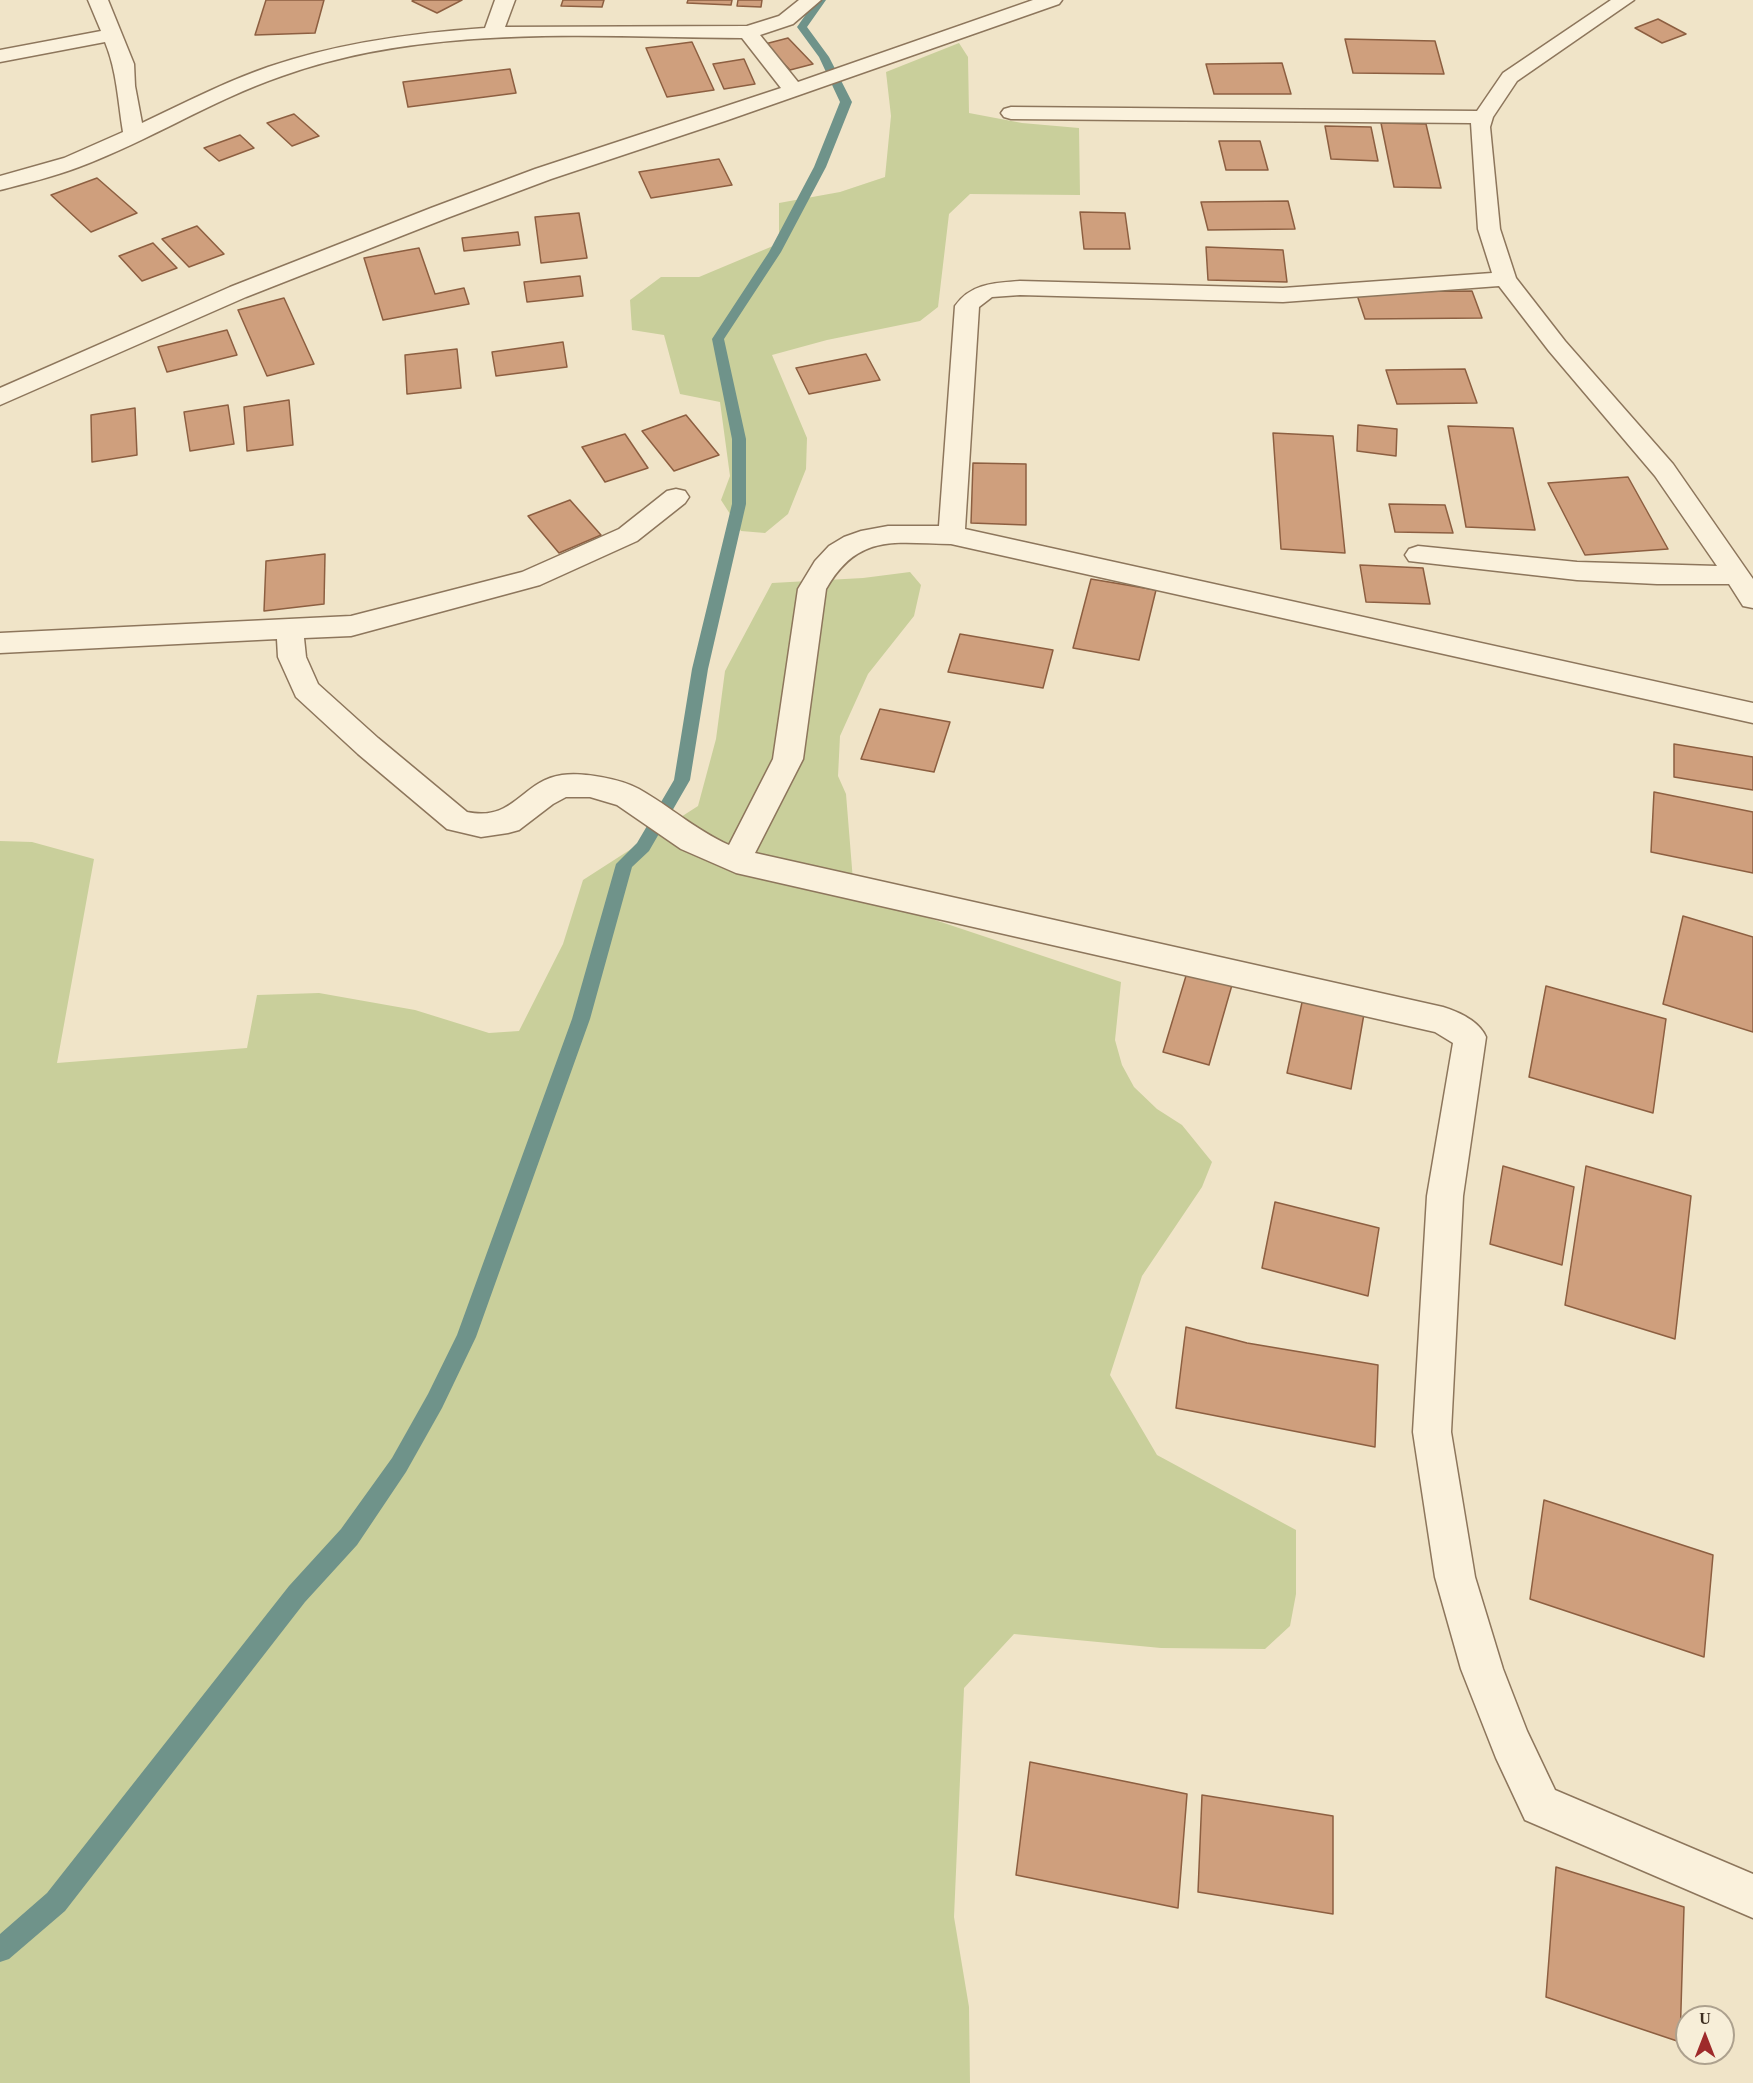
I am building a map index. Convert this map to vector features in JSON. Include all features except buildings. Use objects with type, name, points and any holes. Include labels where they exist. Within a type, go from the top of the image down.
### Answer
[{"type":"street","points":[[98,0],[124,64],[125,86],[134,134]]},
{"type":"street","points":[[493,34],[505,0]]},
{"type":"street","points":[[0,183],[21,180],[65,165],[223,91],[314,59],[407,41],[493,34],[748,32],[786,20],[811,0]]},
{"type":"street","points":[[0,397],[238,292],[439,213],[543,174],[1052,0]]},
{"type":"street","points":[[1624,0],[1510,76],[1483,117],[1480,127],[1489,229],[1505,279],[1557,346],[1664,470],[1753,599]]},
{"type":"street","points":[[748,32],[803,86]]},
{"type":"street","points":[[0,56],[113,35]]},
{"type":"street","points":[[1011,113],[1483,117]]},
{"type":"street","points":[[951,535],[967,306],[975,295],[988,291],[1020,288],[1283,295],[1505,279]]},
{"type":"street","points":[[0,643],[351,626],[530,579],[628,535],[676,497]]},
{"type":"street","points":[[736,861],[788,759],[812,589],[822,568],[854,542],[876,535],[951,535],[1753,713]]},
{"type":"street","points":[[1418,555],[1570,572],[1695,577],[1737,575]]},
{"type":"street","points":[[290,630],[292,657],[306,690],[368,746],[458,821],[481,826],[508,822],[542,796],[562,786],[590,786],[627,796],[692,841],[736,861],[1443,1020],[1470,1037],[1445,1196],[1432,1432],[1455,1577],[1482,1669],[1510,1743],[1540,1805],[1753,1896]]},
{"type":"green space","points":[[959,43],[968,57],[969,113],[1022,123],[1079,128],[1080,195],[970,194],[949,214],[938,307],[920,321],[827,340],[772,355],[807,438],[806,469],[788,514],[765,533],[741,531],[721,500],[730,476],[720,402],[680,394],[664,335],[632,330],[630,300],[661,277],[699,277],[773,246],[779,234],[779,203],[840,192],[885,177],[891,116],[886,72]]},
{"type":"green space","points":[[910,572],[921,585],[914,616],[868,674],[840,736],[838,776],[846,794],[854,893],[1121,982],[1115,1040],[1122,1065],[1134,1087],[1157,1109],[1182,1125],[1212,1162],[1202,1187],[1142,1276],[1110,1375],[1157,1455],[1296,1530],[1296,1594],[1290,1626],[1265,1649],[1161,1648],[1014,1634],[964,1688],[954,1917],[969,2007],[970,2083],[0,2083],[0,841],[32,842],[94,859],[57,1063],[247,1048],[257,995],[319,993],[415,1010],[489,1033],[519,1031],[563,944],[583,880],[698,806],[716,739],[725,671],[772,583],[863,578]]},
{"type":"waterway","points":[[0,1950],[56,1902],[297,1594],[349,1537],[399,1465],[435,1401],[466,1337],[581,1019],[624,864],[643,847],[682,780],[700,669],[739,504],[739,439],[718,339],[775,252],[820,167],[846,102],[824,57],[802,27],[821,0]]}]
